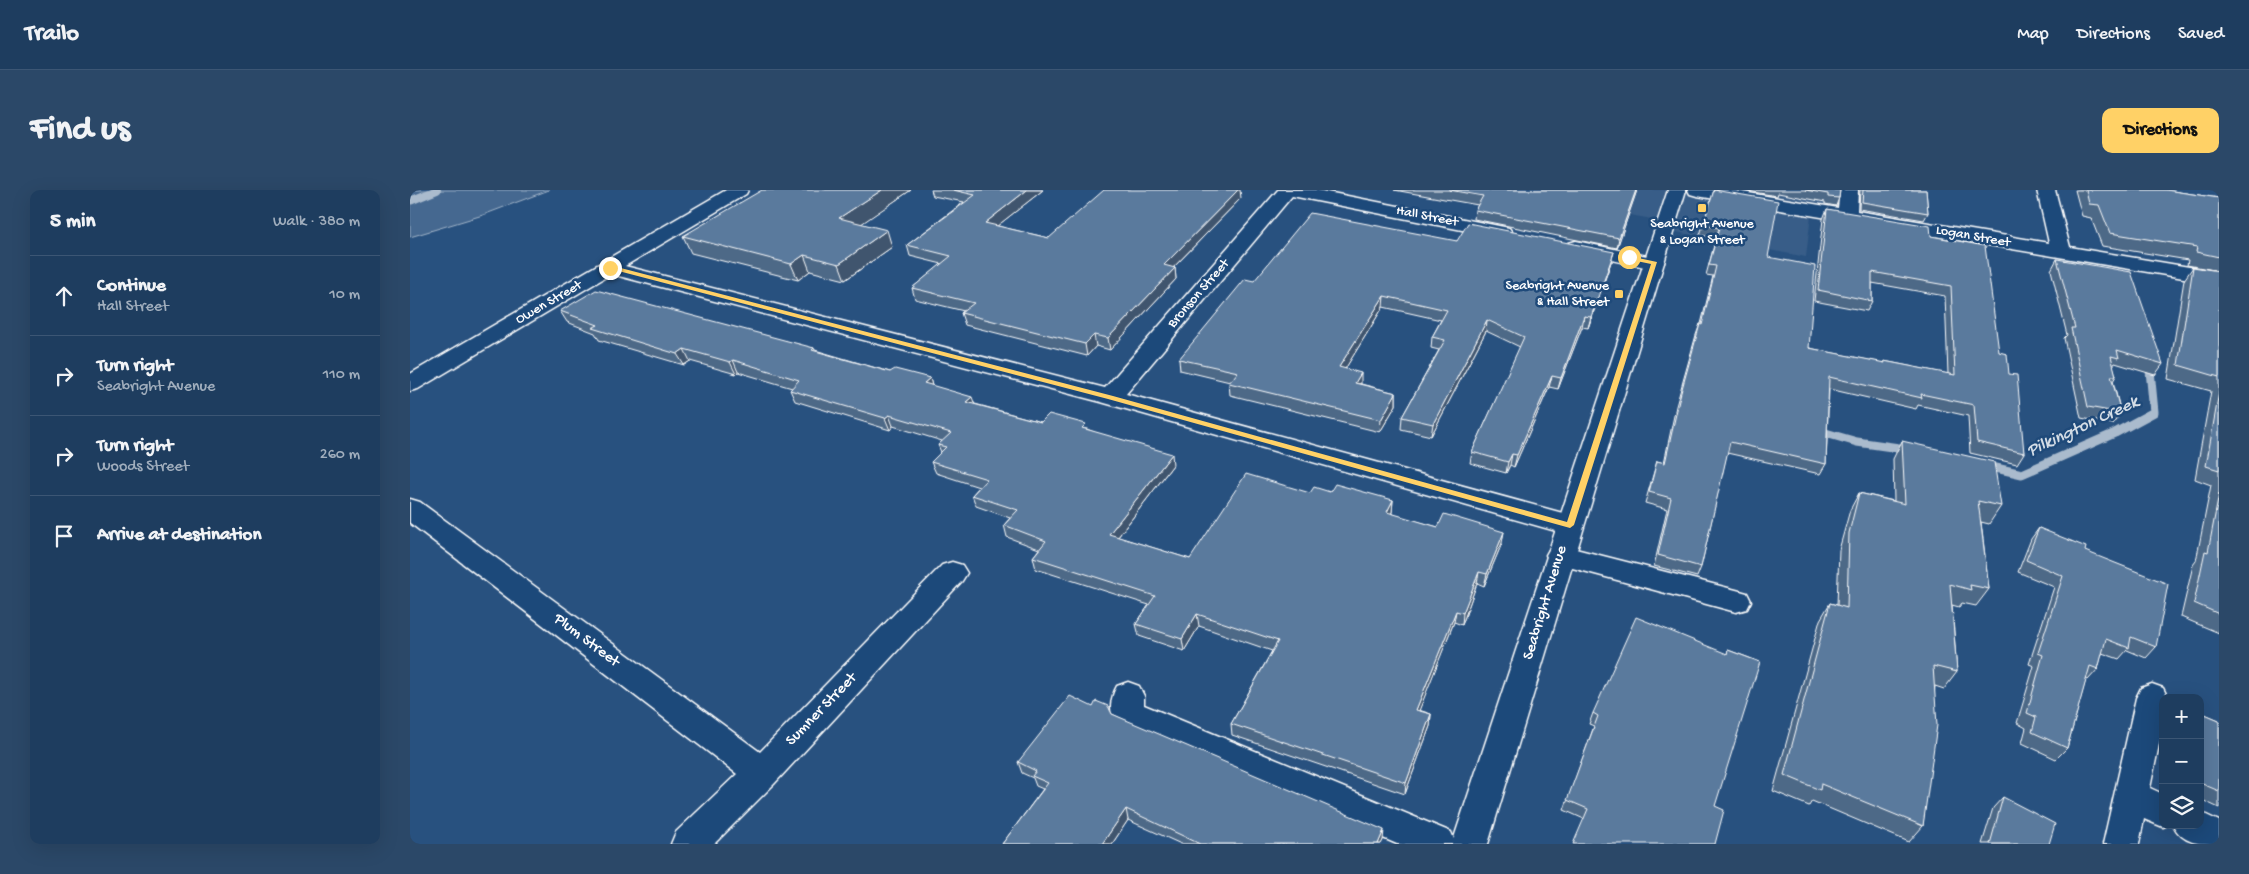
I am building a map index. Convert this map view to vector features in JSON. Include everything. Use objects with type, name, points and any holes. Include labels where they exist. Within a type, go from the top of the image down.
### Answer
[{"type":"street","name":"Owen Street","points":[[410,384],[610,268],[739,190]]},
{"type":"street","name":"Hall Street","points":[[1288,190],[1524,237]]},
{"type":"street","name":"Bronson Street","points":[[1110,397],[1288,190]]},
{"type":"street","name":"Seabright Avenue","points":[[1470,844],[1677,190]]},
{"type":"street","name":"Logan Street","points":[[1697,190],[2219,278]]},
{"type":"street","points":[[1847,216],[1849,190]]},
{"type":"street","points":[[2046,190],[2061,252]]},
{"type":"street","points":[[1553,242],[1654,262]]},
{"type":"street","points":[[610,268],[1110,397],[1570,525]]},
{"type":"street","name":"Plum Street","points":[[410,509],[762,773]]},
{"type":"street","points":[[1560,555],[1736,601]]},
{"type":"street","name":"Sumner Street","points":[[689,844],[762,773],[952,573]]},
{"type":"street","points":[[1128,696],[1127,713],[1438,844]]},
{"type":"street","points":[[2121,844],[2152,698]]},
{"type":"street","points":[[2131,796],[2159,809]]},
{"type":"street","points":[[2199,829],[2219,839]]},
{"type":"shaded area","points":[[410,190],[549,190],[483,215],[410,237]]},
{"type":"shaded area","points":[[1535,190],[1853,190],[1852,214],[1812,207],[1806,257],[1660,229],[1663,221],[1531,197]]},
{"type":"building","points":[[762,190],[882,190],[839,218],[887,230],[839,264],[804,255],[791,264],[683,236]]},
{"type":"building","points":[[953,190],[1027,190],[985,223],[1049,238],[1104,190],[1238,190],[1164,265],[1175,268],[1108,338],[1094,335],[1085,344],[961,313],[974,303],[912,288],[951,256],[907,245],[975,195]]},
{"type":"building","points":[[1449,190],[1636,190],[1619,238],[1475,210],[1483,196]]},
{"type":"building","points":[[1714,190],[1778,201],[1768,257],[1815,266],[1809,348],[1955,375],[1951,286],[1872,272],[1872,301],[1818,290],[1827,209],[1930,226],[1931,236],[1985,246],[1999,352],[2007,354],[2009,374],[2017,375],[2024,453],[1977,442],[1974,405],[1921,394],[1922,398],[1829,377],[1826,464],[1730,442],[1701,567],[1658,555],[1671,498],[1649,492],[1657,461],[1665,463],[1680,396],[1700,324],[1702,325],[1716,266],[1709,265],[1719,228],[1703,225]]},
{"type":"building","points":[[1805,190],[1840,190],[1839,198],[1828,197],[1828,194]]},
{"type":"building","points":[[1863,190],[1926,190],[1928,213],[1862,202]]},
{"type":"building","points":[[2086,190],[2166,190],[2219,198],[2219,257],[2196,252],[2197,247],[2110,233],[2099,205],[2089,204]]},
{"type":"building","points":[[1310,213],[1457,241],[1468,223],[1614,252],[1591,317],[1584,316],[1561,378],[1552,376],[1517,455],[1512,454],[1508,462],[1472,452],[1524,337],[1487,320],[1433,424],[1402,417],[1445,340],[1432,337],[1447,310],[1384,296],[1339,367],[1361,373],[1355,383],[1396,393],[1381,420],[1229,383],[1238,372],[1179,359],[1245,279],[1254,281]]},
{"type":"building","points":[[2057,259],[2131,272],[2163,364],[2117,350],[2119,358],[2111,356],[2116,376],[2111,376],[2121,413],[2088,407],[2071,328],[2075,328]]},
{"type":"building","points":[[2193,267],[2219,271],[2219,377],[2178,365]]},
{"type":"building","points":[[596,290],[814,348],[812,350],[890,372],[895,369],[930,378],[924,383],[972,397],[966,402],[1041,422],[1049,414],[1086,424],[1082,428],[1172,454],[1109,534],[1190,559],[1246,474],[1310,493],[1314,487],[1330,492],[1335,484],[1393,500],[1387,512],[1438,527],[1444,514],[1504,532],[1487,574],[1479,572],[1463,613],[1456,611],[1416,710],[1431,714],[1406,783],[1231,724],[1278,641],[1197,614],[1182,639],[1136,624],[1155,596],[1033,557],[1046,541],[1004,525],[1018,510],[972,495],[987,479],[931,462],[946,447],[938,445],[951,433],[889,415],[885,418],[790,390],[799,380],[733,360],[730,362],[684,349],[677,354],[592,328],[598,325],[560,311]]},
{"type":"building","points":[[2219,392],[2219,470],[2206,466]]},
{"type":"building","points":[[1902,441],[1994,462],[2001,506],[1978,501],[1989,589],[1970,585],[1971,590],[1950,584],[1957,672],[1933,666],[1937,725],[1923,826],[1821,784],[1820,790],[1784,775],[1830,603],[1847,608],[1849,533],[1859,493],[1905,504]]},
{"type":"building","points":[[2219,494],[2219,614],[2194,603],[2205,551],[2208,552]]},
{"type":"building","points":[[2039,528],[2086,547],[2085,551],[2168,584],[2156,647],[2131,637],[2129,648],[2106,639],[2098,669],[2090,666],[2067,748],[2032,732],[2036,717],[2027,713],[2043,655],[2038,653],[2063,576],[2026,560]]},
{"type":"building","points":[[1636,617],[1727,654],[1728,650],[1760,662],[1715,806],[1724,810],[1715,844],[1573,844],[1588,809],[1567,800],[1598,716],[1593,713]]},
{"type":"building","points":[[1070,696],[1093,707],[1096,701],[1108,706],[1112,714],[1384,830],[1378,844],[1200,844],[1126,809],[1102,844],[1002,844],[1048,783],[1032,776],[1036,771],[1018,762]]},
{"type":"building","points":[[2204,714],[2219,720],[2219,791],[2204,785]]},
{"type":"building","points":[[2003,797],[2055,824],[2049,844],[1990,844]]},
{"type":"waterway","points":[[410,201],[437,190]]},
{"type":"waterway","name":"Pilkington Creek","points":[[1983,465],[2022,474],[2115,433],[2154,412],[2149,360]]},
{"type":"waterway","name":"Pilkington Creek","points":[[1815,430],[1857,442],[1913,450]]},
{"type":"place","name":"Seabright Avenue & Logan Street","points":[[1702,208]]},
{"type":"place","name":"Seabright Avenue & Hall Street","points":[[1619,294]]},
{"type":"route","points":[[610,268],[1110,397],[1570,525],[1654,262],[1629,257]]}]
